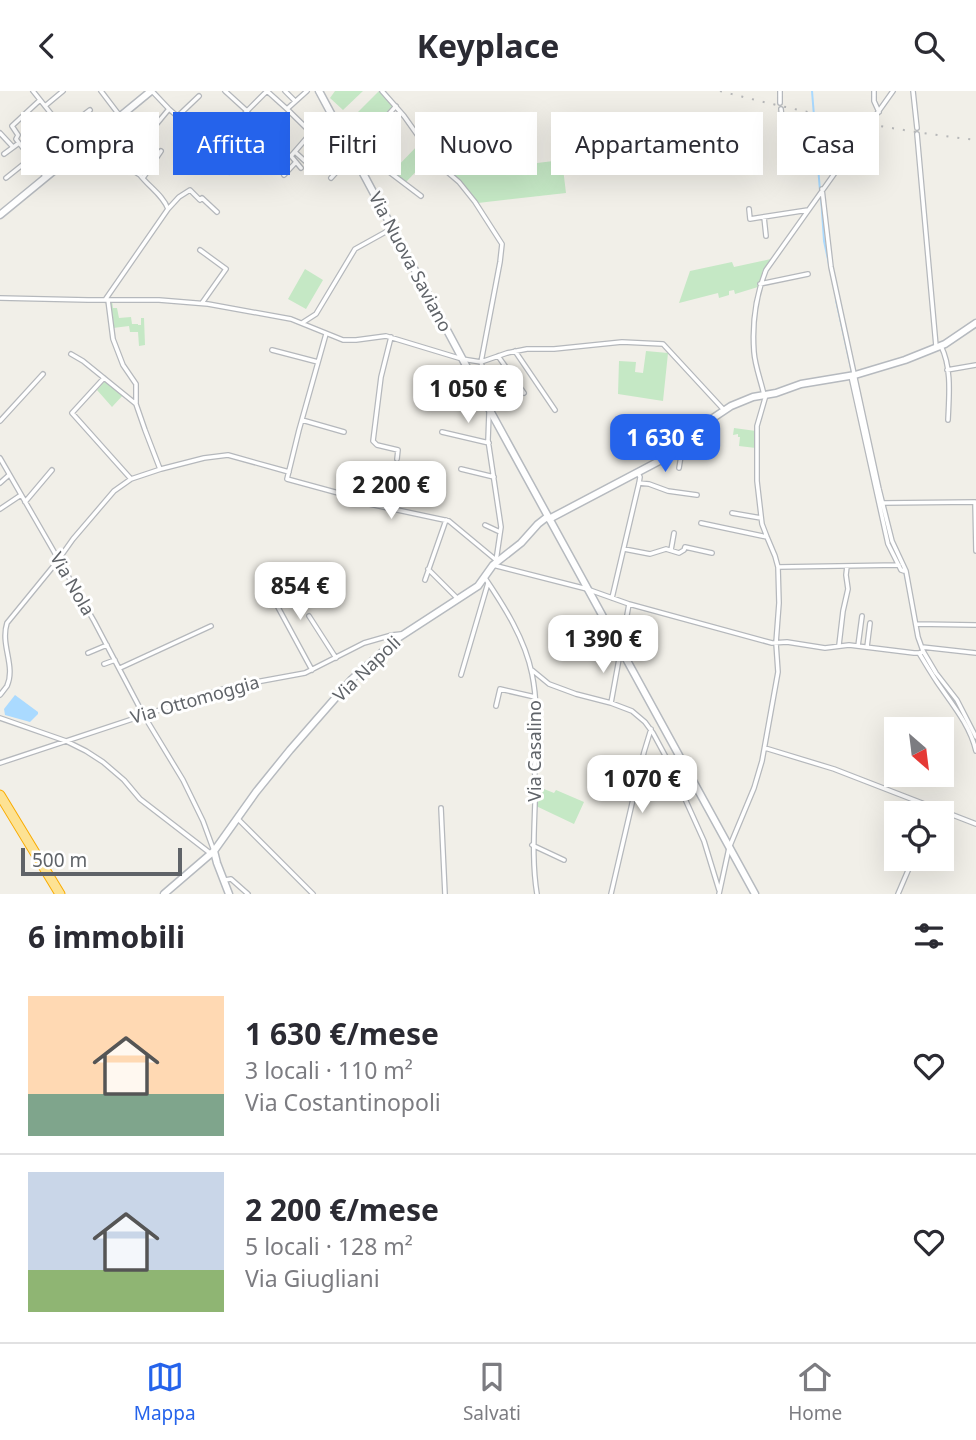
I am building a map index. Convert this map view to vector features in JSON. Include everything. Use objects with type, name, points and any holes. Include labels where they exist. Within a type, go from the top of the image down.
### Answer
[{"type":"highway","points":[[0,795],[60,894]]},
{"type":"highway","points":[[0,803],[54,894]]},
{"type":"main road","points":[[125,112],[151,91]]},
{"type":"main road","name":"Via Nuova Saviano","points":[[322,93],[331,112]]},
{"type":"main road","points":[[0,215],[51,175]]},
{"type":"main road","name":"Via Nuova Saviano","points":[[363,175],[755,894]]},
{"type":"main road","name":"Via Napoli","points":[[164,894],[212,852],[256,792],[345,686],[403,634],[487,581],[495,563],[521,543],[538,524],[663,459],[724,410],[752,397],[808,382],[852,375],[905,360],[951,341],[976,323]]},
{"type":"main road","points":[[212,852],[229,894]]},
{"type":"street","points":[[33,91],[50,112]]},
{"type":"street","points":[[45,106],[64,91]]},
{"type":"street","points":[[101,91],[117,112]]},
{"type":"street","points":[[151,91],[173,112]]},
{"type":"street","points":[[225,91],[247,111],[267,91],[304,126]]},
{"type":"street","points":[[285,91],[295,101]]},
{"type":"street","points":[[286,109],[307,91]]},
{"type":"street","points":[[382,91],[415,133]]},
{"type":"street","points":[[780,91],[780,103]]},
{"type":"street","points":[[874,91],[878,111]]},
{"type":"street","points":[[719,893],[729,848],[754,788],[765,748],[778,672],[778,567],[761,518],[757,481],[758,420],[765,395],[754,354],[760,284],[766,270],[808,209],[893,91]]},
{"type":"street","points":[[913,91],[917,128]]},
{"type":"street","points":[[182,112],[200,96]]},
{"type":"street","points":[[21,145],[12,126],[40,100]]},
{"type":"street","points":[[391,112],[396,106]]},
{"type":"street","points":[[159,121],[169,109]]},
{"type":"street","points":[[0,133],[13,147]]},
{"type":"street","points":[[917,134],[938,347],[945,355],[947,370],[948,420]]},
{"type":"street","points":[[302,168],[290,156],[304,141]]},
{"type":"street","points":[[4,154],[19,143]]},
{"type":"street","points":[[143,179],[161,151]]},
{"type":"street","points":[[295,152],[304,159]]},
{"type":"street","points":[[290,168],[296,162]]},
{"type":"street","points":[[6,178],[21,167]]},
{"type":"street","points":[[139,175],[162,198],[168,209]]},
{"type":"street","points":[[393,175],[421,196]]},
{"type":"street","points":[[450,175],[477,205],[502,244],[481,362],[489,394],[489,443],[501,527],[495,563]]},
{"type":"street","points":[[161,469],[136,404],[136,384],[123,365],[113,339],[107,300],[168,209],[180,197],[190,190],[217,212]]},
{"type":"street","points":[[821,191],[828,252],[888,544],[904,571]]},
{"type":"street","points":[[749,209],[750,219],[808,209]]},
{"type":"street","points":[[764,217],[766,236]]},
{"type":"street","points":[[302,323],[316,314],[355,249],[392,228]]},
{"type":"street","points":[[200,250],[226,269],[202,303]]},
{"type":"street","points":[[760,284],[808,274]]},
{"type":"street","points":[[0,297],[202,303],[291,319],[349,341],[390,337],[462,359],[481,362],[515,351],[540,348],[606,343],[663,344],[724,410]]},
{"type":"street","points":[[326,334],[287,479],[342,494],[360,502],[446,520],[495,563],[747,636],[776,643],[778,641],[820,648],[839,645],[976,653]]},
{"type":"street","points":[[390,337],[380,377],[373,441],[377,445],[398,450],[397,459]]},
{"type":"street","points":[[272,350],[318,362]]},
{"type":"street","points":[[515,351],[555,410]]},
{"type":"street","points":[[71,354],[136,404]]},
{"type":"street","points":[[498,356],[524,393]]},
{"type":"street","points":[[947,370],[976,365]]},
{"type":"street","points":[[454,405],[467,368]]},
{"type":"street","points":[[0,421],[43,374]]},
{"type":"street","points":[[852,375],[892,541],[904,571],[921,651],[935,679],[973,734],[976,751]]},
{"type":"street","points":[[104,378],[72,413],[131,479]]},
{"type":"street","points":[[302,420],[344,432]]},
{"type":"street","points":[[442,432],[489,443]]},
{"type":"street","points":[[680,468],[682,444]]},
{"type":"street","points":[[0,695],[7,686],[10,674],[3,641],[7,623],[114,491],[131,479],[161,469],[228,455],[289,472]]},
{"type":"street","name":"Via Nola","points":[[0,458],[183,780],[203,821],[212,852]]},
{"type":"street","points":[[461,469],[494,477]]},
{"type":"street","points":[[25,502],[52,470]]},
{"type":"street","points":[[612,598],[639,483],[638,473]]},
{"type":"street","points":[[0,483],[9,475]]},
{"type":"street","points":[[639,483],[696,495]]},
{"type":"street","points":[[0,509],[21,495]]},
{"type":"street","points":[[883,503],[975,502],[976,551]]},
{"type":"street","points":[[732,513],[761,518]]},
{"type":"street","points":[[425,580],[446,520]]},
{"type":"street","points":[[701,523],[766,537]]},
{"type":"street","points":[[485,525],[500,532]]},
{"type":"street","points":[[671,550],[674,533]]},
{"type":"street","points":[[624,549],[650,554],[666,549],[679,554],[685,547],[712,554]]},
{"type":"street","points":[[778,567],[899,565]]},
{"type":"street","points":[[839,645],[848,589],[847,566]]},
{"type":"street","points":[[428,569],[458,599]]},
{"type":"street","points":[[293,583],[289,578],[296,573]]},
{"type":"street","points":[[302,577],[273,598],[312,670]]},
{"type":"street","points":[[461,675],[487,581]]},
{"type":"street","name":"Via Casalino","points":[[487,581],[520,639],[531,668],[536,707],[536,801],[532,845],[537,894]]},
{"type":"street","points":[[611,702],[629,604]]},
{"type":"street","points":[[309,616],[336,658]]},
{"type":"street","points":[[858,646],[862,616]]},
{"type":"street","points":[[867,647],[870,624]]},
{"type":"street","points":[[916,624],[976,625]]},
{"type":"street","points":[[120,668],[211,626]]},
{"type":"street","name":"Via Ottomoggia","points":[[0,763],[143,713],[229,687],[298,675],[364,643],[403,634]]},
{"type":"street","points":[[88,653],[107,645]]},
{"type":"street","points":[[104,664],[115,660]]},
{"type":"street","points":[[531,668],[549,684],[632,711],[650,729],[667,759],[704,841],[719,893]]},
{"type":"street","points":[[496,706],[500,689],[535,697]]},
{"type":"street","points":[[0,718],[66,741],[103,762],[124,780],[140,799],[212,852]]},
{"type":"street","points":[[611,894],[650,729]]},
{"type":"street","points":[[765,748],[834,769],[916,801]]},
{"type":"street","points":[[441,808],[445,894]]},
{"type":"street","points":[[954,816],[976,824]]},
{"type":"street","points":[[238,819],[313,894]]},
{"type":"street","points":[[532,845],[564,860]]},
{"type":"street","points":[[898,894],[908,871]]},
{"type":"street","points":[[225,880],[231,879],[248,894]]},
{"type":"green space","points":[[335,91],[363,91],[343,110],[330,98]]},
{"type":"green space","points":[[379,91],[396,106],[391,112],[358,112]]},
{"type":"green space","points":[[415,148],[415,173],[405,183],[394,175],[401,175],[401,163]]},
{"type":"green space","points":[[551,161],[551,175],[564,175],[566,193],[478,203],[449,175],[537,175],[537,163]]},
{"type":"green space","points":[[771,259],[758,287],[735,294],[734,290],[729,291],[729,295],[719,298],[718,293],[679,303],[690,271],[732,262],[734,267]]},
{"type":"green space","points":[[305,269],[323,280],[306,309],[288,299]]},
{"type":"green space","points":[[109,301],[112,301],[113,308],[117,308],[119,318],[131,317],[132,324],[141,325],[141,318],[144,318],[145,345],[139,346],[138,332],[130,332],[129,326],[113,328]]},
{"type":"green space","points":[[646,351],[668,353],[663,401],[618,394],[619,361],[636,362],[635,372],[643,373]]},
{"type":"green space","points":[[106,380],[124,394],[112,407],[97,390]]},
{"type":"green space","points":[[734,428],[756,431],[756,448],[739,446],[740,437],[738,434],[733,435]]},
{"type":"green space","points":[[544,789],[554,793],[556,790],[584,802],[574,824],[536,806]]},
{"type":"water","points":[[15,695],[38,712],[30,722],[5,715],[4,709]]},
{"type":"waterway","points":[[812,91],[820,191]]},
{"type":"waterway","points":[[821,197],[824,241],[829,264]]},
{"type":"waterway","points":[[836,300],[852,372]]},
{"type":"waterway","points":[[883,515],[890,542],[902,565]]},
{"type":"waterway","points":[[904,571],[908,589]]},
{"type":"waterway","points":[[914,622],[917,637],[928,662],[966,721]]},
{"type":"waterway","points":[[968,726],[976,743]]},
{"type":"railway","points":[[720,91],[847,120],[976,140]]}]
